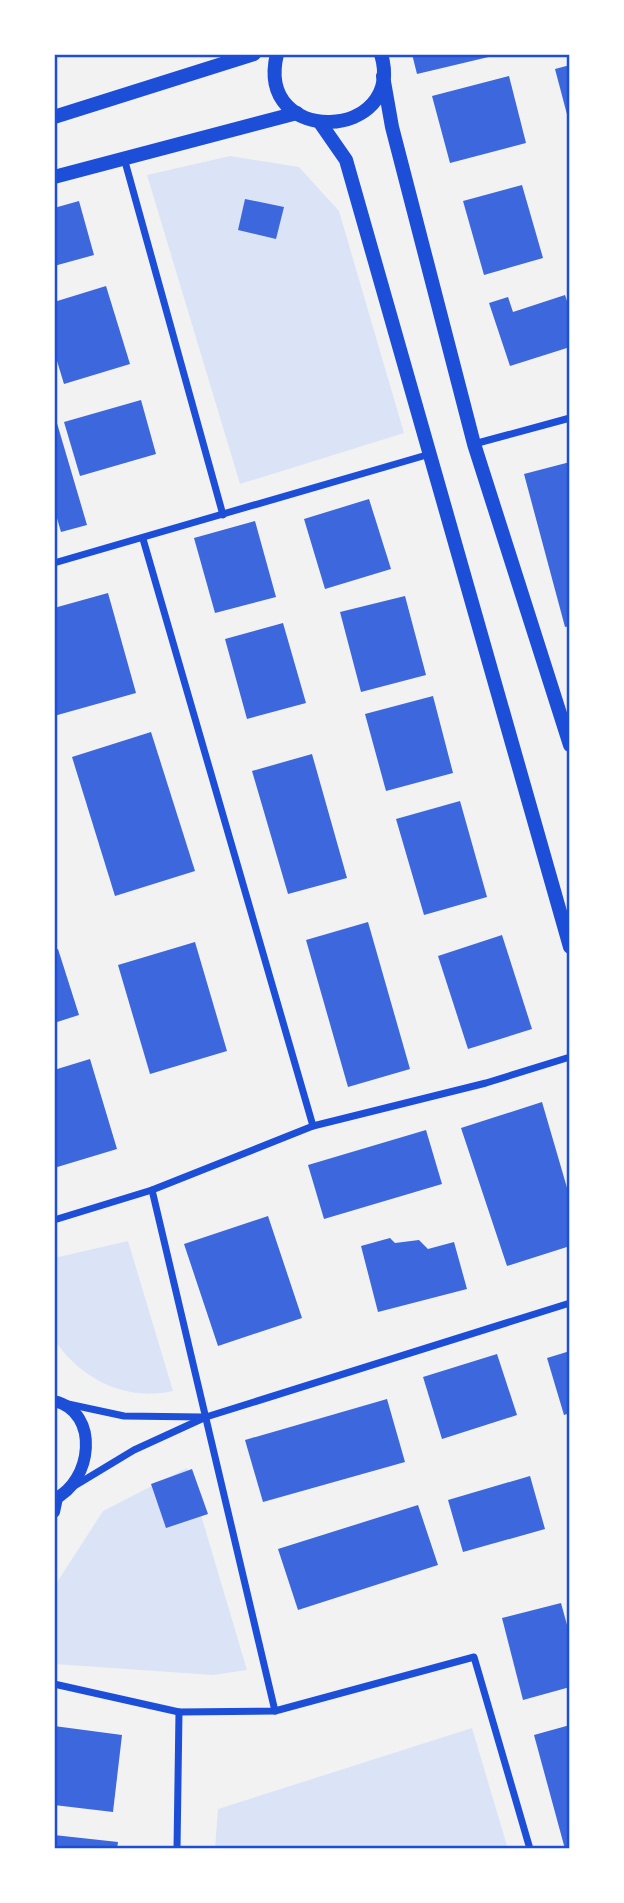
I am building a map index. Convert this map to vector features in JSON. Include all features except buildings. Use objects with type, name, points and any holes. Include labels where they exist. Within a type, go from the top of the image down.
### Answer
[{"type":"main road","points":[[54,117],[254,54]]},
{"type":"main road","points":[[277,54],[275,75],[279,92],[297,113],[321,124],[339,123],[355,117],[369,107],[379,92],[383,76]]},
{"type":"main road","points":[[381,54],[392,127],[474,444],[570,745]]},
{"type":"main road","points":[[54,177],[297,113]]},
{"type":"main road","points":[[321,124],[346,160],[570,947]]},
{"type":"street","points":[[124,158],[223,514]]},
{"type":"street","points":[[474,444],[570,418]]},
{"type":"street","points":[[54,563],[143,540],[430,454]]},
{"type":"street","points":[[143,540],[313,1126]]},
{"type":"street","points":[[54,1220],[152,1189],[313,1126],[486,1083],[570,1057]]},
{"type":"street","points":[[152,1189],[275,1712]]},
{"type":"street","points":[[54,1512],[56,1499],[72,1487],[134,1450],[206,1417],[570,1303]]},
{"type":"street","points":[[54,1390],[85,1436],[87,1454],[82,1472],[72,1487]]},
{"type":"street","points":[[60,1402],[124,1416],[206,1417]]},
{"type":"street","points":[[54,1684],[180,1712],[275,1712],[474,1657],[530,1849]]},
{"type":"street","points":[[177,1849],[180,1712]]},
{"type":"shaded area","points":[[230,156],[299,167],[339,211],[404,433],[240,484],[147,175]]},
{"type":"shaded area","points":[[128,1241],[173,1391],[138,1393],[106,1384],[77,1366],[54,1339],[54,1258]]},
{"type":"shaded area","points":[[187,1468],[247,1670],[213,1675],[54,1664],[54,1587],[103,1511]]},
{"type":"shaded area","points":[[472,1728],[508,1849],[215,1849],[218,1809]]}]
